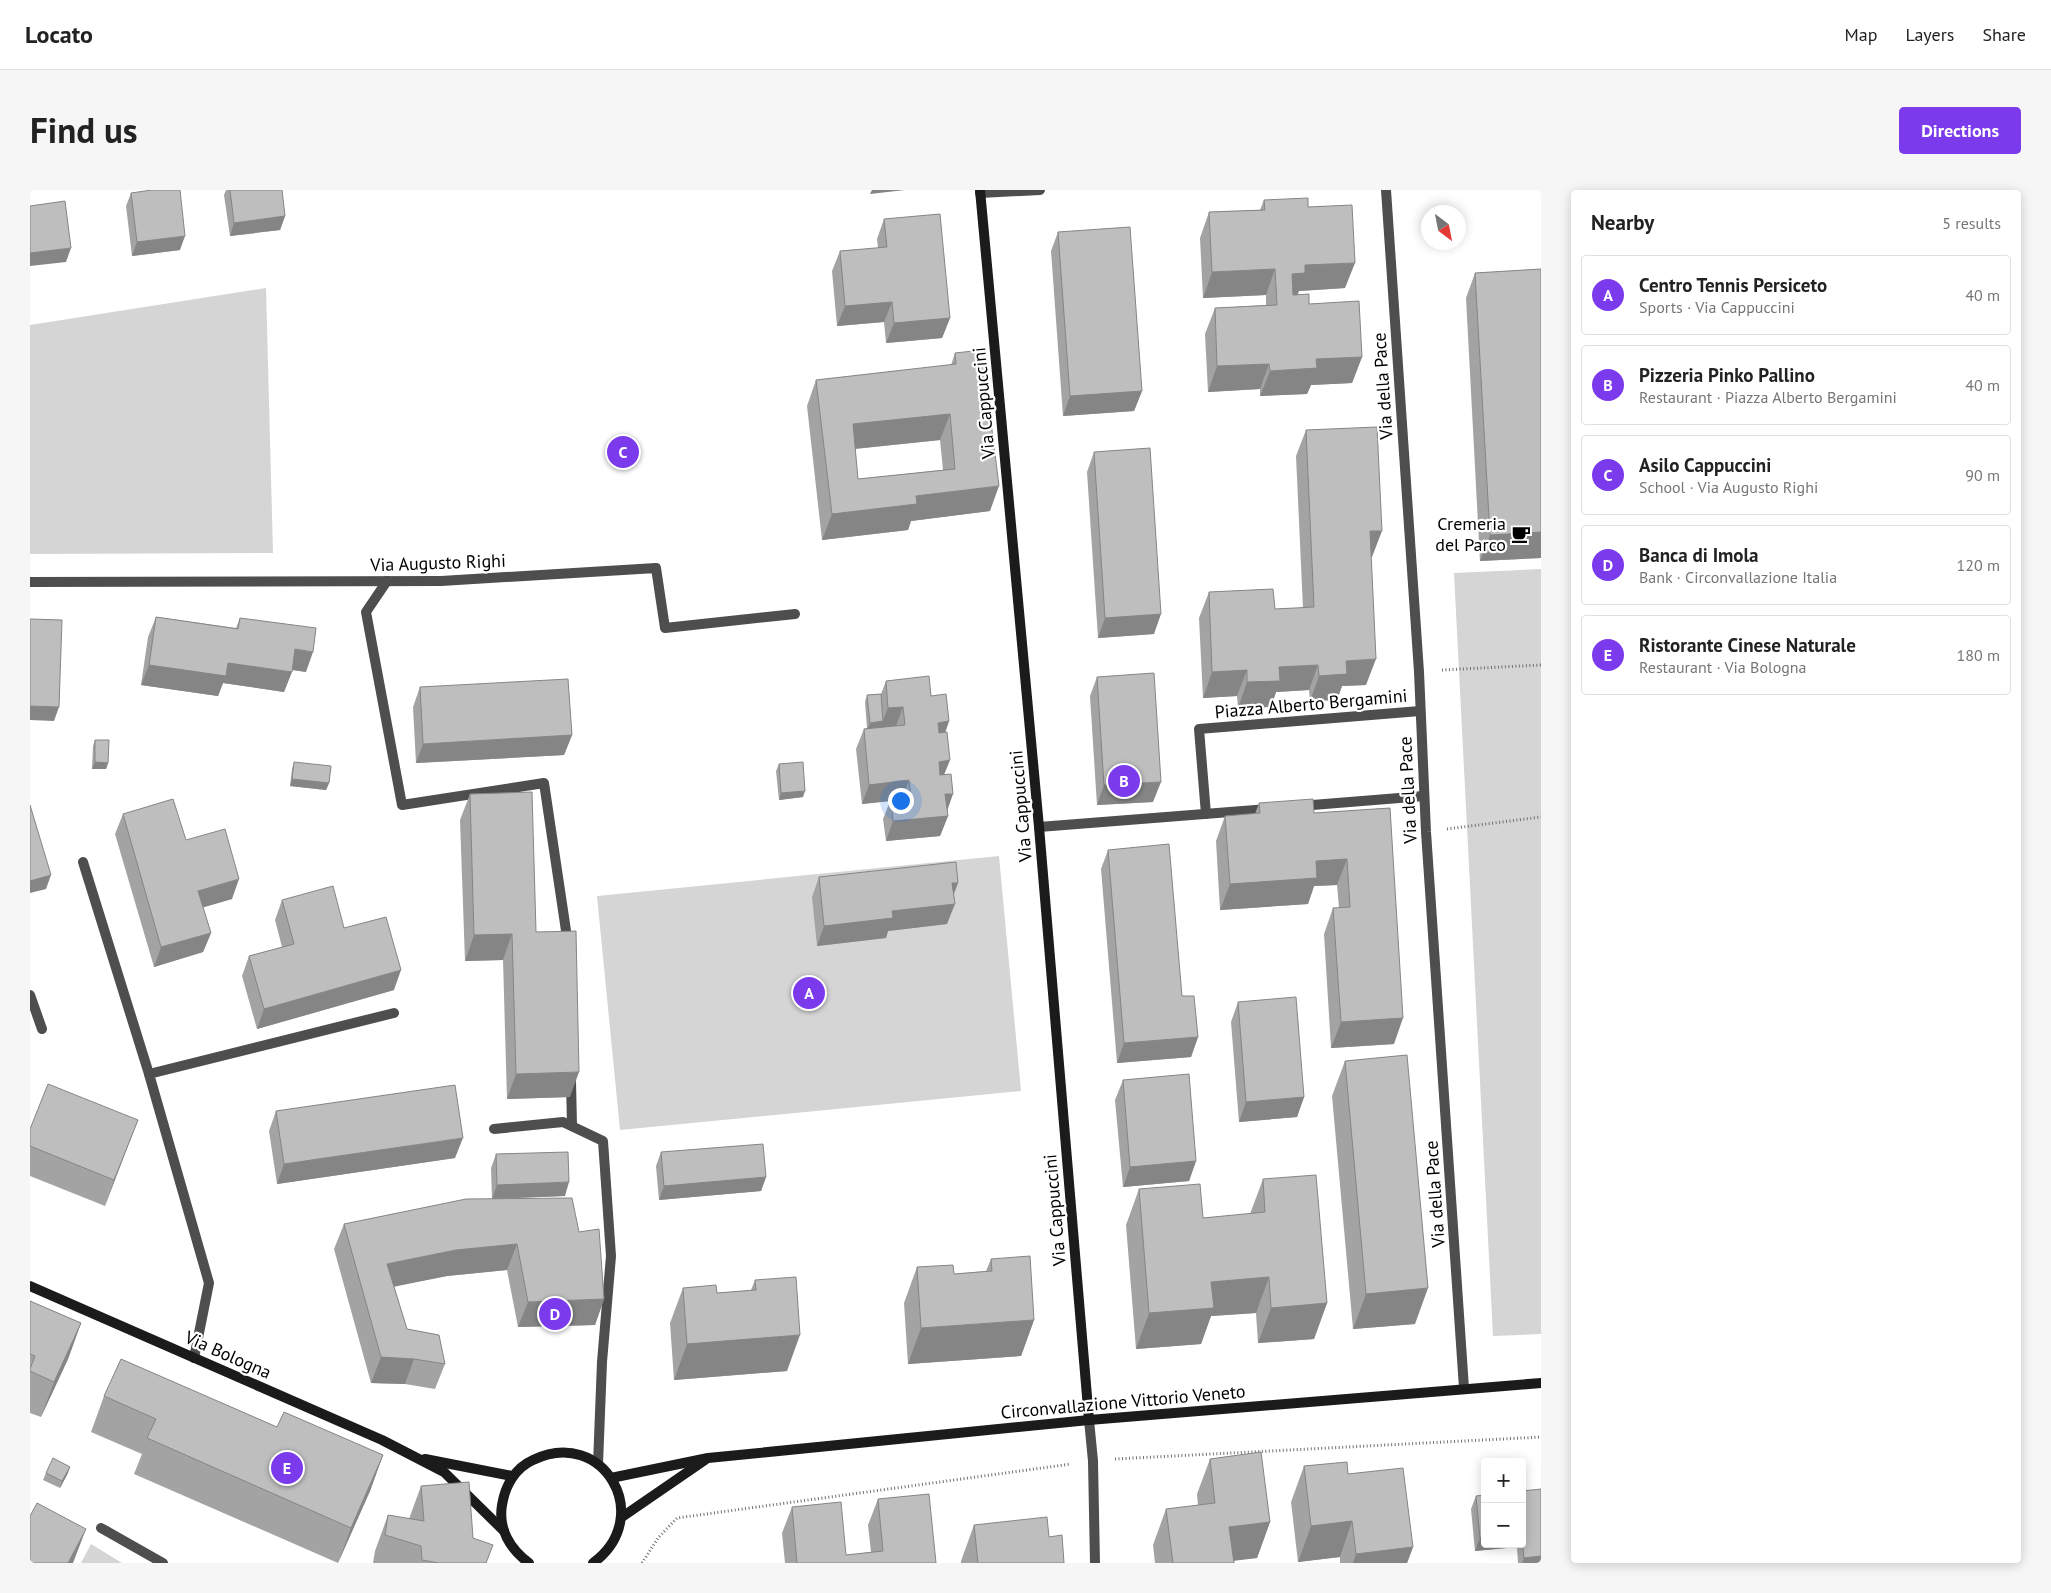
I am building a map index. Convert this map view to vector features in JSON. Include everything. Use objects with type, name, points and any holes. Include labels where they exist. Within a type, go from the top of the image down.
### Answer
[{"type":"main road","name":"Via Cappuccini","points":[[980,191],[1039,827],[1089,1420]]},
{"type":"main road","name":"Via Bologna","points":[[30,1286],[194,1358],[444,1472],[504,1531]]},
{"type":"main road","name":"Circonvallazione Vittorio Veneto","points":[[611,1478],[708,1458],[1089,1420],[1541,1383]]},
{"type":"main road","points":[[529,1563],[520,1559],[504,1531],[501,1513],[504,1494],[512,1476],[526,1463],[543,1454],[562,1451],[581,1455],[598,1464],[611,1478],[620,1496],[622,1517],[616,1537],[605,1554],[593,1563]]},
{"type":"main road","name":"Via Bologna","points":[[412,1456],[512,1476]]},
{"type":"main road","name":"Circonvallazione Vittorio Veneto","points":[[622,1517],[708,1458]]},
{"type":"street","points":[[980,191],[1040,190]]},
{"type":"street","name":"Via della Pace","points":[[1386,190],[1419,672],[1426,832],[1464,1388]]},
{"type":"street","name":"Via Augusto Righi","points":[[30,582],[441,581],[656,568],[665,628],[795,614]]},
{"type":"street","points":[[387,581],[366,612],[402,805],[544,782],[568,937],[568,954]]},
{"type":"street","name":"Piazza Alberto Bergamini","points":[[1206,814],[1199,729],[1420,711]]},
{"type":"street","points":[[1039,827],[1424,796]]},
{"type":"street","points":[[83,862],[209,1283],[194,1358]]},
{"type":"street","points":[[30,995],[42,1029]]},
{"type":"street","points":[[148,1074],[394,1013]]},
{"type":"street","points":[[571,1067],[572,1126]]},
{"type":"street","points":[[494,1129],[563,1122],[602,1141],[611,1256],[602,1362],[598,1464]]},
{"type":"street","points":[[1089,1420],[1093,1460],[1095,1563]]},
{"type":"street","points":[[101,1528],[163,1563]]},
{"type":"path","points":[[1419,672],[1541,665]]},
{"type":"path","points":[[1426,832],[1541,817]]},
{"type":"shaded area","points":[[266,288],[273,553],[30,554],[30,325]]},
{"type":"shaded area","points":[[1541,569],[1541,1334],[1493,1336],[1454,573]]},
{"type":"shaded area","points":[[999,856],[1021,1091],[620,1130],[597,896]]},
{"type":"shaded area","points":[[91,1544],[122,1563],[81,1563]]},
{"type":"building","points":[[152,190],[180,190],[185,236],[137,242],[131,193]]},
{"type":"building","points":[[230,190],[282,190],[285,216],[234,223]]},
{"type":"building","points":[[1308,198],[1308,207],[1352,205],[1355,263],[1305,265],[1305,273],[1292,274],[1293,295],[1309,294],[1309,304],[1359,301],[1362,357],[1316,359],[1317,368],[1270,371],[1269,364],[1217,366],[1215,308],[1277,305],[1275,269],[1212,272],[1209,212],[1265,210],[1264,200]]},
{"type":"building","points":[[65,201],[71,248],[30,253],[30,206]]},
{"type":"building","points":[[940,214],[950,318],[894,323],[892,302],[845,306],[840,251],[887,247],[884,219]]},
{"type":"building","points":[[1130,227],[1142,391],[1070,396],[1058,232]]},
{"type":"building","points":[[1541,269],[1541,532],[1490,535],[1475,273]]},
{"type":"building","points":[[982,350],[999,486],[916,496],[917,504],[832,514],[816,380],[956,364],[955,353]],"holes":[[[950,414],[955,469],[858,479],[853,424]]]},
{"type":"building","points":[[1377,427],[1382,531],[1370,531],[1376,659],[1346,661],[1347,674],[1319,676],[1318,665],[1279,667],[1280,681],[1247,682],[1247,670],[1212,672],[1209,592],[1273,589],[1275,609],[1314,607],[1306,430]]},
{"type":"building","points":[[1150,448],[1161,614],[1105,618],[1094,452]]},
{"type":"building","points":[[156,617],[238,629],[240,618],[316,628],[313,652],[295,649],[292,672],[228,663],[226,676],[149,665]]},
{"type":"building","points":[[30,619],[62,620],[59,707],[30,706]]},
{"type":"building","points":[[1154,673],[1161,782],[1104,785],[1097,677]]},
{"type":"building","points":[[929,676],[931,696],[946,694],[949,721],[938,723],[939,733],[947,732],[950,760],[939,762],[940,775],[951,774],[953,794],[945,794],[948,816],[893,821],[891,799],[911,797],[909,780],[869,785],[864,729],[905,725],[903,707],[888,708],[886,681]]},
{"type":"building","points":[[568,679],[572,735],[423,744],[420,687]]},
{"type":"building","points":[[881,694],[883,721],[870,723],[867,695]]},
{"type":"building","points":[[95,740],[109,740],[108,763],[95,762]]},
{"type":"building","points":[[294,762],[331,766],[329,783],[292,779]]},
{"type":"building","points":[[803,762],[805,791],[781,793],[779,764]]},
{"type":"building","points":[[532,792],[536,932],[576,931],[579,1072],[516,1074],[512,934],[474,935],[470,794]]},
{"type":"building","points":[[173,799],[186,840],[225,829],[239,879],[198,891],[211,933],[161,947],[123,814]]},
{"type":"building","points":[[1313,799],[1314,813],[1390,808],[1403,1018],[1341,1022],[1333,908],[1350,907],[1347,859],[1316,861],[1317,878],[1230,884],[1225,816],[1260,813],[1259,803]]},
{"type":"building","points":[[30,805],[51,875],[30,881]]},
{"type":"building","points":[[1169,844],[1182,996],[1194,996],[1198,1037],[1124,1043],[1108,850]]},
{"type":"building","points":[[956,862],[958,883],[952,883],[955,904],[892,911],[893,918],[824,926],[819,877]]},
{"type":"building","points":[[333,886],[344,928],[386,917],[401,970],[264,1009],[249,956],[294,944],[282,900]]},
{"type":"building","points":[[1296,997],[1304,1097],[1246,1102],[1238,1002]]},
{"type":"building","points":[[1407,1055],[1428,1288],[1366,1294],[1345,1061]]},
{"type":"building","points":[[1189,1074],[1196,1161],[1130,1167],[1123,1080]]},
{"type":"building","points":[[48,1084],[138,1120],[114,1180],[30,1146],[30,1129]]},
{"type":"building","points":[[455,1085],[463,1138],[284,1164],[276,1111]]},
{"type":"building","points":[[763,1144],[766,1177],[664,1186],[661,1152]]},
{"type":"building","points":[[568,1152],[569,1182],[497,1185],[496,1154]]},
{"type":"building","points":[[1316,1175],[1327,1303],[1271,1308],[1269,1277],[1211,1282],[1214,1308],[1149,1313],[1139,1189],[1200,1184],[1203,1218],[1265,1212],[1263,1179]]},
{"type":"building","points":[[572,1198],[579,1232],[599,1229],[604,1299],[528,1302],[517,1244],[456,1250],[387,1264],[407,1329],[439,1335],[445,1364],[414,1359],[381,1357],[344,1224],[466,1199]]},
{"type":"building","points":[[1030,1256],[1034,1320],[921,1328],[917,1267],[953,1265],[954,1274],[992,1271],[991,1259]]},
{"type":"building","points":[[796,1277],[800,1335],[687,1344],[683,1288],[716,1285],[717,1293],[756,1290],[755,1280]]},
{"type":"building","points":[[30,1301],[81,1323],[54,1382],[30,1371],[35,1356],[30,1354]]},
{"type":"building","points":[[121,1359],[277,1427],[284,1412],[383,1455],[351,1528],[147,1438],[156,1419],[104,1396]]},
{"type":"building","points":[[1261,1452],[1270,1522],[1229,1527],[1234,1563],[1173,1563],[1166,1509],[1215,1503],[1210,1459]]},
{"type":"building","points":[[53,1458],[70,1467],[62,1481],[46,1473]]},
{"type":"building","points":[[1347,1462],[1348,1474],[1403,1468],[1413,1547],[1356,1554],[1352,1521],[1311,1526],[1304,1466]]},
{"type":"building","points":[[469,1482],[473,1538],[493,1545],[486,1563],[439,1563],[422,1560],[421,1546],[385,1535],[388,1515],[424,1521],[421,1486]]},
{"type":"building","points":[[1541,1489],[1541,1556],[1524,1558],[1523,1548],[1526,1548],[1526,1491]]},
{"type":"building","points":[[929,1494],[936,1563],[797,1563],[792,1507],[841,1502],[846,1555],[883,1551],[878,1499]]},
{"type":"building","points":[[1481,1495],[1480,1538],[1476,1496]]},
{"type":"building","points":[[37,1503],[86,1529],[68,1563],[30,1563],[30,1516]]},
{"type":"building","points":[[1047,1517],[1049,1537],[1062,1535],[1064,1563],[978,1563],[974,1525]]},
{"type":"place","name":"Asilo Cappuccini","points":[[623,452]]},
{"type":"place","name":"Cremeria del Parco","points":[[1521,534]]},
{"type":"place","name":"Pizzeria Pinko Pallino","points":[[1124,781]]},
{"type":"place","name":"Centro Tennis Persiceto","points":[[809,993]]},
{"type":"place","name":"Banca di Imola","points":[[555,1314]]},
{"type":"place","name":"Ristorante Cinese Naturale","points":[[287,1468]]}]
